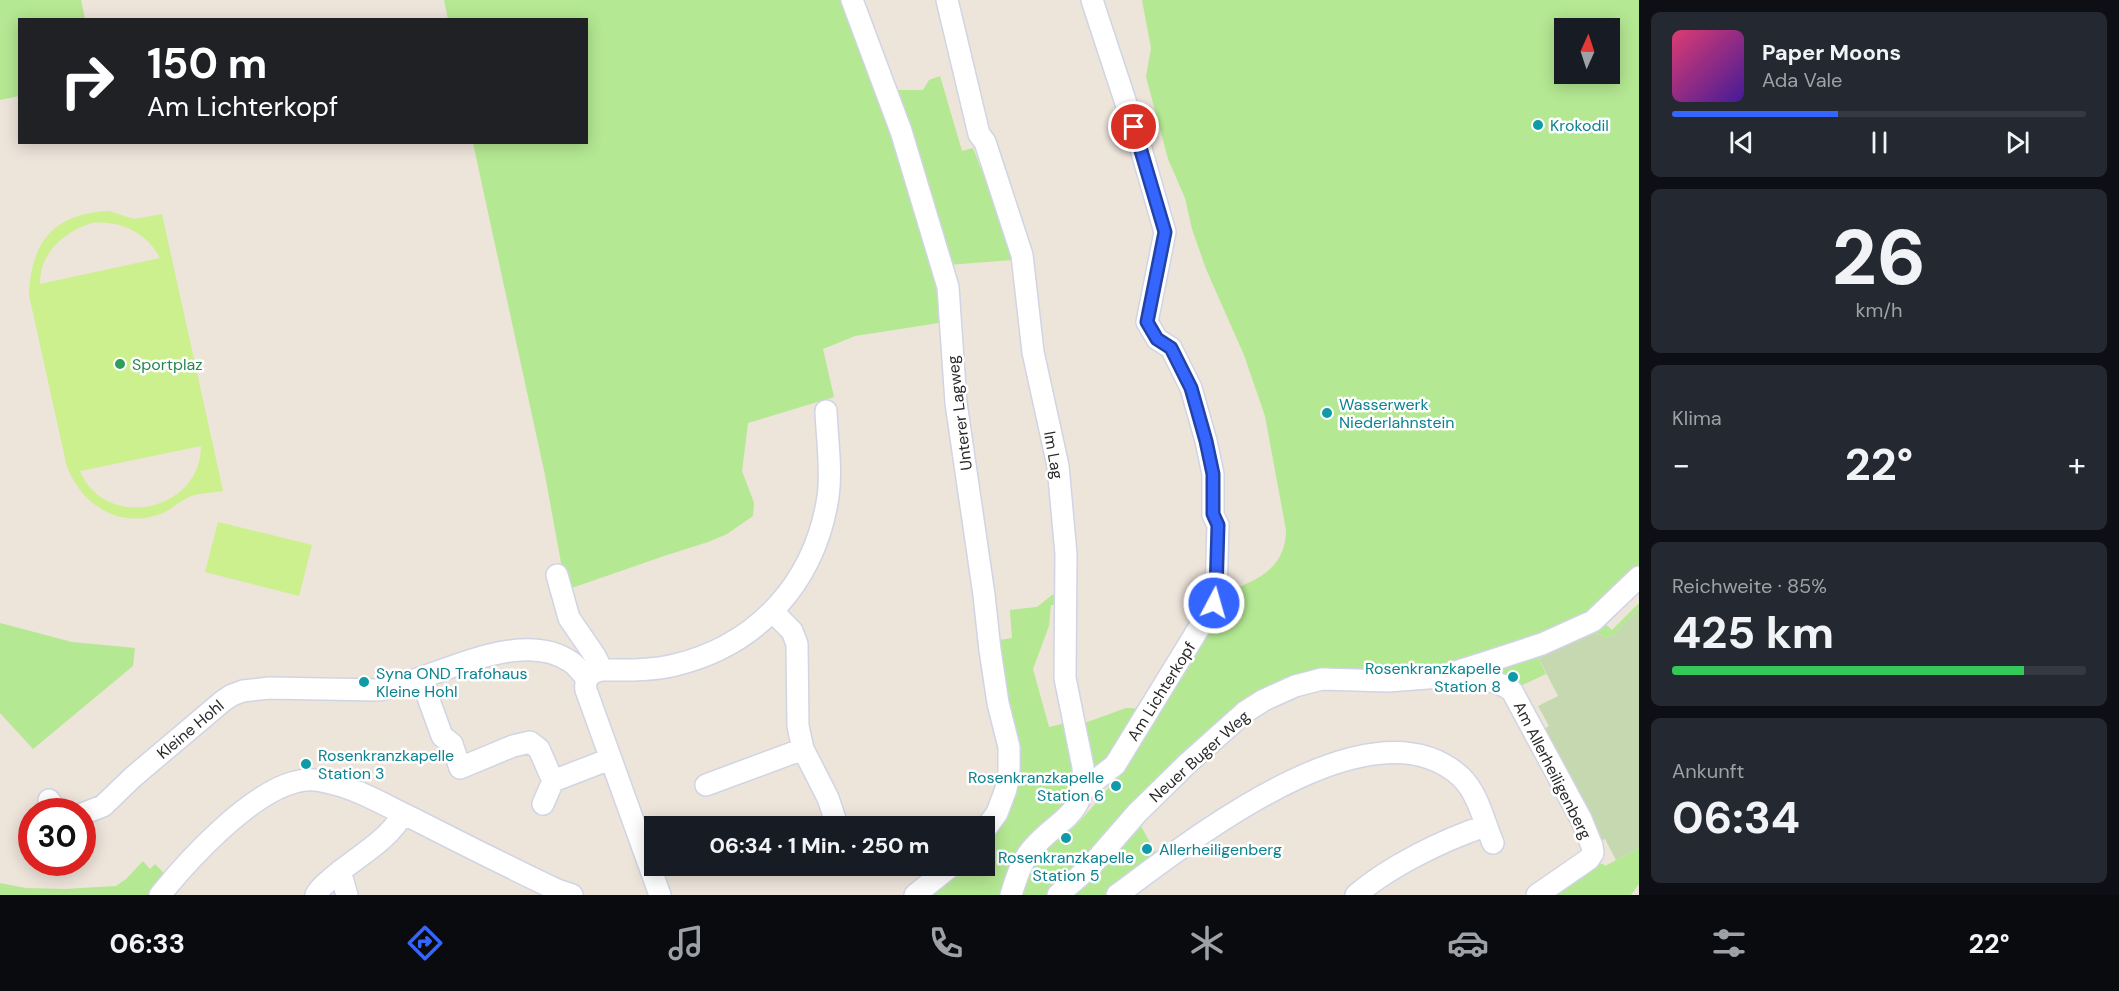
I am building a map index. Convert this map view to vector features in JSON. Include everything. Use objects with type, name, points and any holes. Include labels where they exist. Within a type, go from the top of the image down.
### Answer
[{"type":"street","name":"Unterer Lagweg","points":[[852,0],[901,131],[948,287],[956,403],[998,703],[1009,747],[1010,774],[995,816]]},
{"type":"street","name":"Im Lag","points":[[947,0],[980,134],[985,142],[1022,255],[1033,352],[1057,463],[1063,505],[1066,573],[1065,678],[1083,766],[1083,790]]},
{"type":"street","name":"Am Lichterkopf","points":[[1083,790],[1115,765],[1213,605],[1216,592],[1218,525],[1213,514],[1213,474],[1191,388],[1171,348],[1157,339],[1147,322],[1165,232],[1141,148],[1092,0]]},
{"type":"street","points":[[594,674],[675,665],[714,652],[753,629],[773,612],[800,578],[820,533],[828,493],[825,411]]},
{"type":"street","points":[[558,575],[569,618],[596,656],[594,674],[585,686],[590,705],[660,895]]},
{"type":"street","name":"Neuer Buger Weg","points":[[1058,895],[1090,867],[1137,813],[1188,763],[1245,712],[1264,700],[1295,686],[1322,679],[1388,681],[1440,677],[1542,644],[1593,621],[1637,579]]},
{"type":"street","points":[[773,612],[792,631],[797,644],[798,726],[803,749],[835,816]]},
{"type":"street","name":"Kleine Hohl","points":[[96,809],[103,806],[133,777],[223,701],[243,691],[269,688],[378,690],[391,688],[485,655],[515,651],[553,653],[594,674]]},
{"type":"street","name":"Am Allerheiligenberg","points":[[1440,677],[1461,677],[1491,682],[1512,691],[1585,829],[1592,846],[1591,856],[1537,895]]},
{"type":"street","points":[[421,678],[442,736],[452,744],[460,768],[513,746],[530,742],[539,749],[553,782]]},
{"type":"street","points":[[706,785],[803,749]]},
{"type":"street","points":[[1118,895],[1214,827],[1267,794],[1306,774],[1351,757],[1405,754],[1420,755],[1436,760],[1451,769],[1465,782],[1474,797],[1489,834],[1464,833],[1381,876],[1356,895]]},
{"type":"street","points":[[543,804],[553,782],[610,759]]},
{"type":"street","points":[[160,895],[175,876],[217,833],[265,796],[295,782],[315,780],[329,782],[363,794],[557,890],[572,895]]},
{"type":"street","points":[[1011,895],[1030,851],[1074,811],[1083,790]]},
{"type":"street","points":[[316,895],[340,871],[387,835],[403,814]]},
{"type":"street","points":[[340,871],[347,895]]},
{"type":"street","points":[[915,895],[939,876]]},
{"type":"green space","points":[[0,0],[81,0],[85,18],[18,18],[18,96],[0,100]]},
{"type":"green space","points":[[444,0],[845,0],[936,266],[945,322],[855,336],[823,349],[834,397],[748,423],[742,471],[754,503],[753,516],[727,534],[566,590],[545,475],[473,144],[588,144],[588,18],[448,18]]},
{"type":"green space","points":[[1142,0],[1639,0],[1639,571],[1594,614],[1612,630],[1639,603],[1639,609],[1614,635],[1607,638],[1590,631],[1536,653],[1546,674],[1507,692],[1460,682],[1323,685],[1272,700],[1137,819],[1158,857],[1104,895],[1019,895],[1034,863],[1080,821],[1130,760],[1236,588],[1256,579],[1272,568],[1285,542],[1286,530],[1265,416],[1244,355],[1206,269],[1192,229],[1185,198],[1168,159],[1146,77],[1151,48]]},
{"type":"green space","points":[[940,76],[962,151],[973,148],[1003,226],[1012,260],[947,265],[892,90],[923,90],[929,80]]},
{"type":"green space","name":"Sportplaz","points":[[109,211],[134,219],[162,214],[223,491],[191,496],[163,513],[147,518],[118,516],[105,511],[93,503],[74,481],[67,467],[29,295],[35,260],[49,234],[60,224],[90,213]],"holes":[[[91,223],[112,224],[131,230],[148,241],[160,258],[40,284],[44,262],[55,245],[71,232]],[[201,446],[197,469],[185,487],[169,499],[150,506],[129,507],[109,502],[92,490],[80,471]]]},
{"type":"green space","points":[[218,522],[312,545],[299,596],[205,572]]},
{"type":"green space","points":[[1057,594],[1057,605],[1051,605],[1049,626],[1033,669],[1049,727],[1066,723],[1073,757],[1075,791],[1066,805],[1019,848],[999,895],[928,895],[951,876],[995,876],[995,828],[1003,815],[993,641],[1012,638],[1010,610],[1037,607],[1052,595]]},
{"type":"green space","points":[[1639,609],[1639,848],[1616,860],[1605,839],[1597,842],[1540,731],[1549,726],[1538,706],[1558,696],[1536,653],[1590,631],[1607,638],[1614,635]]},
{"type":"green space","points":[[0,623],[72,642],[135,648],[133,666],[33,749],[0,713]]},
{"type":"green space","points":[[1126,708],[1143,709],[1107,762],[1093,768],[1082,724]]},
{"type":"green space","points":[[1639,848],[1639,884],[1631,895],[1543,895],[1590,863],[1605,866]]},
{"type":"green space","points":[[143,861],[150,869],[155,864],[166,875],[150,895],[0,895],[0,883],[26,888],[64,889],[116,886]]},
{"type":"place","name":"Krokodil","points":[[1538,125]]},
{"type":"place","name":"Sportplaz","points":[[120,364]]},
{"type":"place","name":"Wasserwerk Niederlahnstein","points":[[1327,413]]},
{"type":"place","name":"Rosenkranzkapelle Station 8","points":[[1513,677]]},
{"type":"place","name":"Syna OND Trafohaus Kleine Hohl","points":[[364,682]]},
{"type":"place","name":"Rosenkranzkapelle Station 3","points":[[306,764]]},
{"type":"place","name":"Rosenkranzkapelle Station 6","points":[[1116,786]]},
{"type":"place","name":"Rosenkranzkapelle Station 5","points":[[1066,838]]},
{"type":"place","name":"Allerheiligenberg","points":[[1147,849]]},
{"type":"route","points":[[1134,127],[1165,232],[1147,322],[1157,339],[1171,348],[1191,388],[1213,474],[1213,514],[1218,525],[1214,603]]}]
